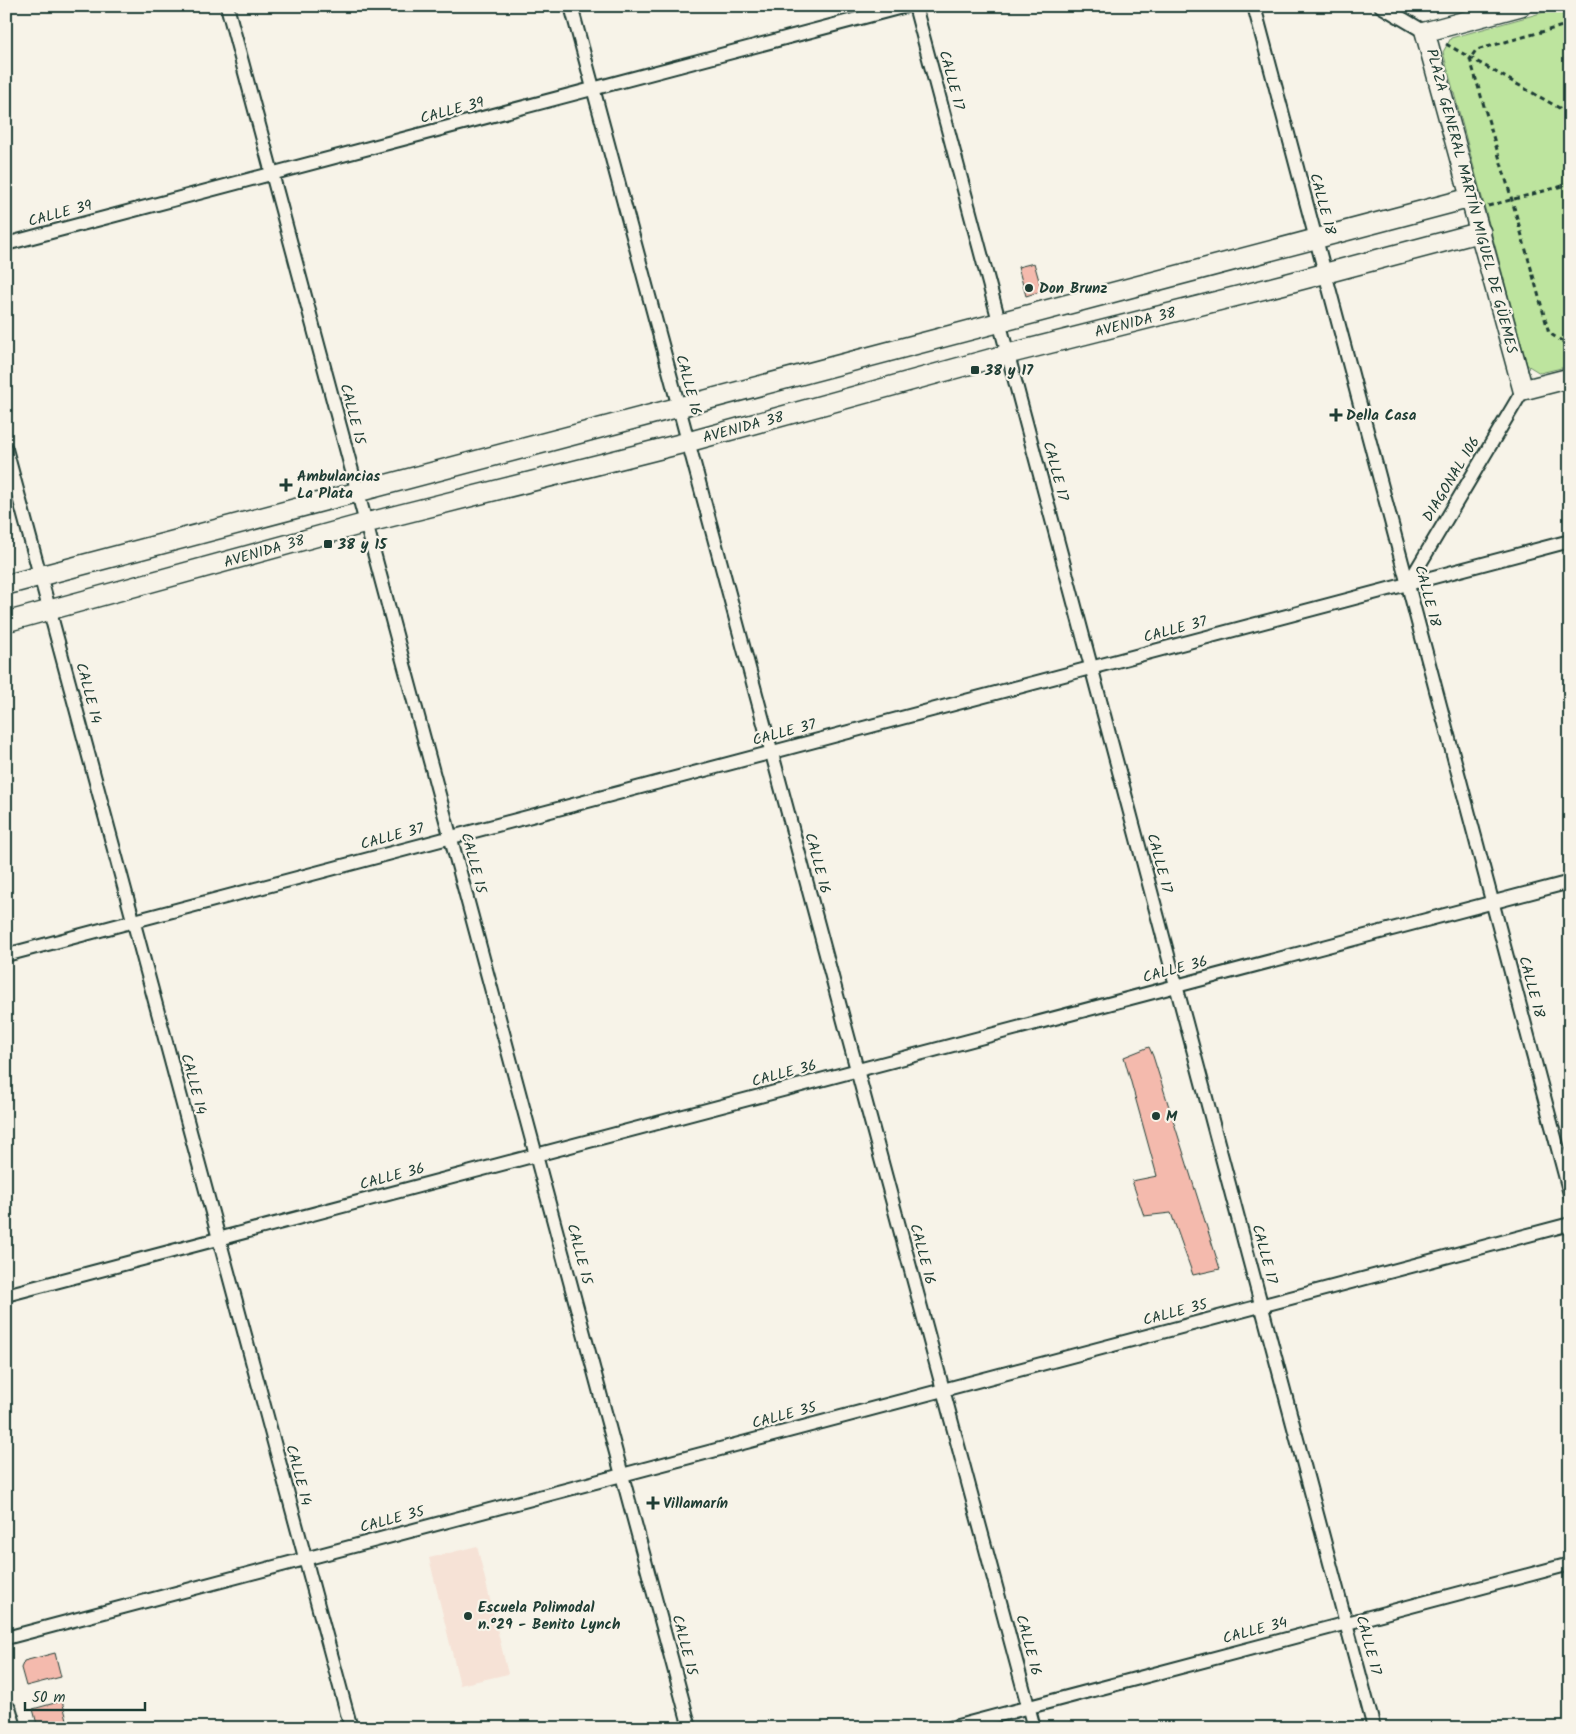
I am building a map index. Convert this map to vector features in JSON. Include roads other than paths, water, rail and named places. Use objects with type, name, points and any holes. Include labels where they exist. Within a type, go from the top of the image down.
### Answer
[{"type":"main road","name":"PLAZA GENERAL MARTÍN MIGUEL DE GÜEMES","points":[[1521,6],[1426,32],[1523,390]]},
{"type":"main road","points":[[6,585],[1316,239],[1472,204]]},
{"type":"main road","name":"AVENIDA 38","points":[[6,622],[366,523],[688,442],[1008,354],[1481,232]]},
{"type":"main road","points":[[1523,390],[1570,378]]},
{"type":"main road","points":[[6,1712],[11,1728]]},
{"type":"street","name":"CALLE 15","points":[[227,6],[690,1728]]},
{"type":"street","name":"CALLE 16","points":[[571,6],[1034,1728]]},
{"type":"street","name":"CALLE 39","points":[[6,244],[906,6]]},
{"type":"street","name":"CALLE 17","points":[[915,6],[1374,1728]]},
{"type":"street","name":"CALLE 18","points":[[1254,6],[1570,1194]]},
{"type":"street","points":[[1381,6],[1426,32]]},
{"type":"street","name":"DIAGONAL 106","points":[[1408,584],[1523,390]]},
{"type":"street","name":"CALLE 14","points":[[6,449],[351,1728]]},
{"type":"street","name":"CALLE 37","points":[[6,955],[1570,541]]},
{"type":"street","name":"CALLE 36","points":[[6,1295],[1570,882]]},
{"type":"street","name":"CALLE 35","points":[[6,1638],[1570,1224]]},
{"type":"street","name":"CALLE 34","points":[[950,1728],[1570,1564]]},
{"type":"place","name":"Don Brunz","points":[[1029,288]]},
{"type":"place","name":"38 y 17","points":[[975,370]]},
{"type":"place","name":"Della Casa","points":[[1336,415]]},
{"type":"place","name":"Ambulancias La Plata","points":[[286,485]]},
{"type":"place","name":"38 y 15","points":[[328,544]]},
{"type":"place","name":"M","points":[[1156,1116]]},
{"type":"place","name":"Villamarín","points":[[653,1503]]},
{"type":"place","name":"Escuela Polimodal n.°29 - Benito Lynch","points":[[468,1616]]}]
